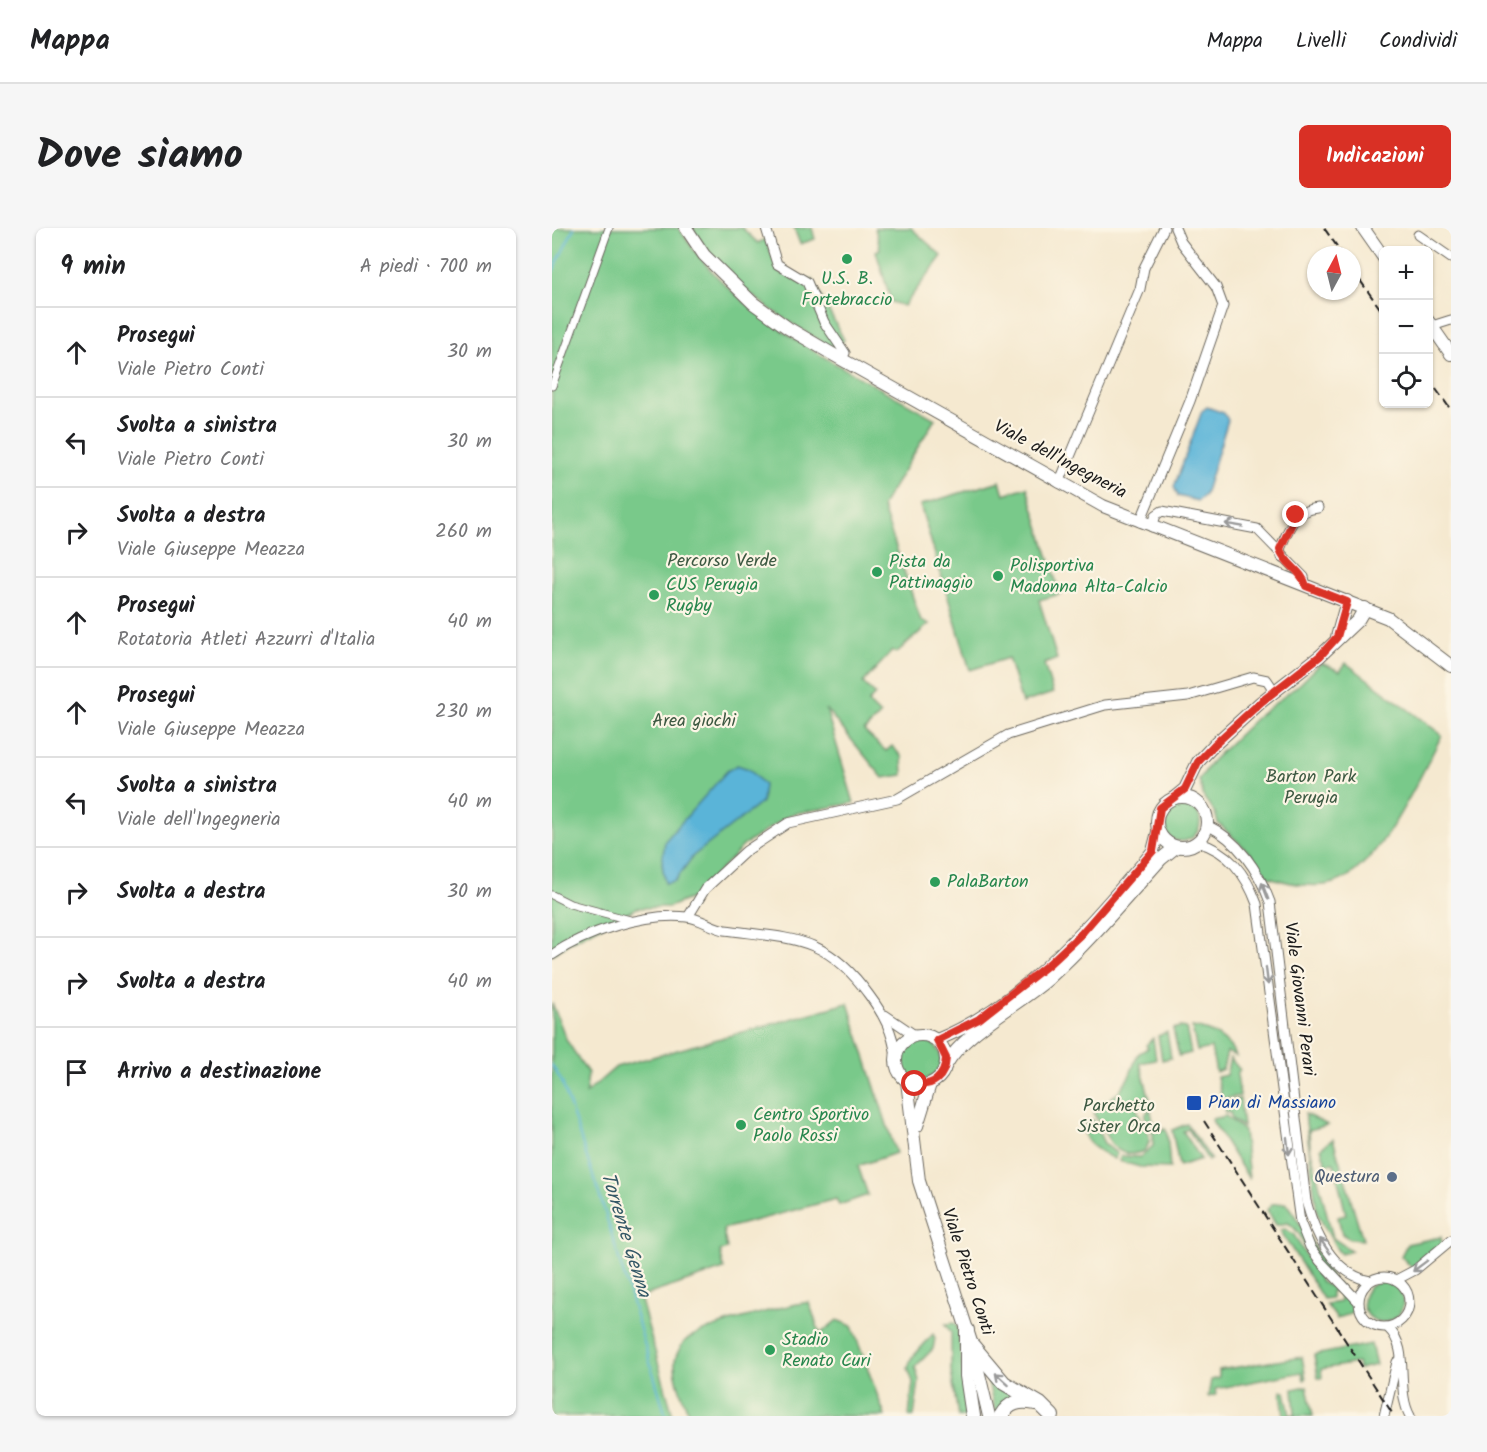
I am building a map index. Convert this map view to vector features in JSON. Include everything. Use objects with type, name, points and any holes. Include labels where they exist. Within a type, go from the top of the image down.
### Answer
[{"type":"main road","points":[[967,1330],[967,1376],[973,1416]]},
{"type":"main road","points":[[972,1345],[1004,1383],[1040,1404],[1052,1416]]},
{"type":"main road","points":[[1001,1416],[1005,1409],[1017,1402],[1040,1404]]},
{"type":"street","points":[[552,386],[609,228]]},
{"type":"street","name":"Viale dell'Ingegneria","points":[[686,228],[704,255],[753,303],[788,328],[841,359],[1059,483],[1146,524],[1388,618],[1451,666]]},
{"type":"street","points":[[766,228],[777,264],[807,282],[824,322],[844,353],[841,359]]},
{"type":"street","points":[[1059,483],[1140,290],[1144,268],[1164,228]]},
{"type":"street","points":[[1146,524],[1223,306],[1211,278],[1181,242],[1175,228]]},
{"type":"street","points":[[1363,228],[1379,252]]},
{"type":"street","points":[[1418,235],[1451,258]]},
{"type":"street","points":[[1433,323],[1451,320]]},
{"type":"street","points":[[1433,328],[1451,354]]},
{"type":"street","points":[[1282,557],[1280,549],[1296,515],[1307,509],[1318,508]]},
{"type":"street","points":[[1146,524],[1162,511],[1257,529],[1304,577],[1306,586]]},
{"type":"street","points":[[1337,637],[1347,602]]},
{"type":"street","points":[[1191,779],[1196,801],[1205,811],[1207,825],[1197,842],[1191,846],[1176,847],[1162,839],[1158,832],[1156,824],[1160,808],[1185,789],[1198,762],[1206,754],[1272,694],[1320,656],[1337,637],[1358,620],[1365,608]]},
{"type":"street","points":[[688,917],[705,889],[746,851],[788,823],[897,799],[1008,735],[1105,705],[1188,696],[1253,677],[1267,680],[1272,694]]},
{"type":"street","points":[[1174,798],[1182,797],[1196,801]]},
{"type":"street","name":"Viale Giovanni Perari","points":[[1207,825],[1232,843],[1249,861],[1261,879],[1270,902],[1306,1201],[1315,1229],[1339,1265],[1358,1278],[1370,1281]]},
{"type":"street","points":[[946,1065],[945,1051],[937,1040],[979,1019],[1049,964],[1081,934],[1153,851],[1158,832]]},
{"type":"street","name":"Viale Giovanni Perari","points":[[1197,842],[1222,852],[1240,869],[1257,904],[1300,1222],[1320,1262],[1358,1301]]},
{"type":"street","name":"Viale Pietro Conti","points":[[914,1139],[930,1084],[943,1073],[959,1046],[1030,994],[1072,957],[1161,859],[1176,847]]},
{"type":"street","points":[[552,895],[570,904],[630,920]]},
{"type":"street","name":"Viale Pietro Conti","points":[[552,955],[630,920],[688,917],[713,928],[802,941],[837,958],[853,973],[882,1012],[894,1036],[898,1070],[907,1081],[919,1181],[972,1345],[989,1416]]},
{"type":"street","name":"Viale Pietro Conti","points":[[882,1012],[896,1025],[916,1036],[937,1040]]},
{"type":"street","points":[[896,1057],[903,1043],[916,1036]]},
{"type":"street","points":[[907,1081],[922,1085],[930,1084]]},
{"type":"street","points":[[1396,1280],[1415,1270],[1451,1240]]},
{"type":"street","points":[[1388,1328],[1405,1317],[1409,1307],[1404,1287],[1396,1280],[1382,1277],[1370,1281],[1360,1293],[1358,1301],[1360,1311],[1368,1323],[1388,1328],[1395,1334],[1400,1351],[1401,1389],[1410,1416]]},
{"type":"street","points":[[1384,1416],[1400,1351]]},
{"type":"green space","name":"Percorso Verde","points":[[552,228],[679,228],[702,260],[730,289],[761,315],[829,360],[935,419],[882,506],[921,621],[929,624],[896,653],[893,650],[863,683],[875,694],[868,703],[880,715],[864,731],[886,751],[892,746],[902,757],[903,775],[883,778],[826,709],[854,803],[791,814],[744,845],[694,897],[669,907],[637,908],[572,941],[552,955]]},
{"type":"green space","points":[[692,228],[742,228],[758,243],[765,239],[779,272],[802,282],[812,279],[844,340],[836,350],[756,298],[721,266]]},
{"type":"green space","points":[[794,228],[812,228],[815,239],[800,244]]},
{"type":"green space","points":[[875,228],[911,228],[942,256],[904,306],[891,302],[876,251],[880,249]]},
{"type":"green space","name":"Polisportiva Madonna Alta-Calcio","points":[[1000,481],[1004,494],[1027,487],[1060,594],[1039,600],[1057,659],[1044,664],[1053,693],[1022,703],[1008,658],[970,670],[920,505]]},
{"type":"green space","name":"Barton Park Perugia","points":[[1321,663],[1340,671],[1346,663],[1442,735],[1397,819],[1367,860],[1351,874],[1334,883],[1309,885],[1266,876],[1251,854],[1218,823],[1215,813],[1204,798],[1199,780],[1212,761],[1256,718],[1301,683]]},
{"type":"green space","points":[[1181,803],[1195,808],[1200,822],[1195,836],[1181,841],[1167,836],[1162,822],[1167,808]]},
{"type":"green space","name":"Centro Sportivo Paolo Rossi","points":[[552,1003],[567,1041],[588,1073],[586,1093],[616,1067],[848,1003],[896,1153],[858,1166],[868,1195],[839,1205],[836,1199],[723,1229],[727,1249],[720,1251],[724,1269],[640,1297],[673,1416],[552,1416]]},
{"type":"green space","points":[[1192,1027],[1218,1036],[1228,1044],[1236,1056],[1227,1052],[1223,1069],[1216,1072],[1211,1048],[1197,1051]]},
{"type":"green space","points":[[1186,1028],[1191,1053],[1179,1056],[1173,1029]]},
{"type":"green space","points":[[1167,1032],[1171,1058],[1162,1060],[1158,1036]]},
{"type":"green space","name":"Parchetto Sister Orca","points":[[1153,1038],[1156,1060],[1140,1063],[1150,1100],[1145,1100],[1137,1109],[1149,1135],[1148,1145],[1144,1151],[1134,1154],[1125,1153],[1112,1145],[1094,1114],[1098,1107],[1118,1093],[1129,1077],[1138,1054],[1148,1048],[1146,1045]]},
{"type":"green space","points":[[921,1040],[929,1041],[935,1046],[940,1052],[940,1068],[935,1074],[929,1079],[921,1080],[913,1079],[907,1074],[902,1068],[901,1060],[902,1052],[907,1046],[913,1041]]},
{"type":"green space","points":[[1230,1058],[1240,1070],[1237,1075],[1240,1096],[1222,1099],[1217,1077],[1226,1075]]},
{"type":"green space","points":[[1240,1099],[1243,1127],[1232,1119],[1230,1113],[1225,1112],[1223,1102]]},
{"type":"green space","points":[[1150,1107],[1155,1132],[1165,1129],[1167,1132],[1170,1168],[1140,1167],[1119,1161],[1121,1156],[1140,1157],[1153,1146],[1153,1134],[1145,1116]]},
{"type":"green space","points":[[1305,1114],[1328,1125],[1309,1130],[1310,1148],[1333,1238],[1352,1251],[1341,1254],[1338,1251],[1317,1213]]},
{"type":"green space","points":[[1226,1116],[1244,1131],[1249,1179],[1211,1119]]},
{"type":"green space","points":[[1093,1120],[1104,1143],[1117,1154],[1114,1159],[1087,1140],[1084,1129],[1086,1122]]},
{"type":"green space","points":[[1187,1124],[1211,1159],[1208,1160],[1188,1129],[1183,1131],[1201,1159],[1179,1166],[1172,1130]]},
{"type":"green space","points":[[1333,1139],[1363,1240],[1350,1239],[1342,1234],[1338,1217],[1346,1215],[1334,1163],[1326,1164],[1321,1148]]},
{"type":"green space","points":[[1285,1203],[1316,1250],[1332,1278],[1330,1280],[1322,1276],[1317,1269],[1295,1228],[1288,1223],[1276,1225],[1267,1210],[1272,1204]]},
{"type":"green space","points":[[1286,1229],[1294,1235],[1321,1282],[1328,1286],[1337,1283],[1354,1301],[1354,1311],[1337,1319],[1326,1304],[1340,1302],[1339,1291],[1331,1291],[1331,1298],[1323,1299],[1280,1230]]},
{"type":"green space","points":[[1441,1237],[1442,1244],[1412,1268],[1401,1256],[1407,1244]]},
{"type":"green space","points":[[1383,1282],[1391,1283],[1397,1288],[1402,1294],[1402,1310],[1397,1316],[1391,1321],[1383,1322],[1375,1321],[1369,1316],[1364,1310],[1363,1302],[1364,1294],[1369,1288],[1375,1283]]},
{"type":"green space","name":"Stadio Renato Curi","points":[[809,1302],[820,1334],[837,1320],[852,1326],[885,1416],[689,1416],[675,1369],[676,1357],[685,1341],[724,1324]]},
{"type":"green space","points":[[945,1324],[957,1325],[969,1416],[958,1416],[951,1371],[951,1332]]},
{"type":"green space","points":[[933,1334],[935,1338],[933,1349],[915,1367],[919,1381],[914,1416],[909,1416],[913,1382],[908,1368],[911,1359]]},
{"type":"green space","points":[[1371,1344],[1376,1365],[1359,1369],[1357,1363],[1321,1369],[1322,1378],[1318,1378],[1314,1355]]},
{"type":"green space","points":[[1302,1357],[1306,1379],[1304,1380],[1302,1372],[1215,1389],[1216,1395],[1208,1397],[1211,1380],[1219,1378],[1219,1370]]},
{"type":"green space","points":[[985,1369],[1016,1396],[996,1413],[995,1411]]},
{"type":"green space","points":[[1307,1386],[1313,1416],[1284,1416],[1281,1391],[1285,1392],[1290,1415],[1295,1414],[1293,1389]]},
{"type":"water","points":[[1207,407],[1224,413],[1228,420],[1205,495],[1198,501],[1178,496],[1174,487],[1202,411]]},
{"type":"water","points":[[737,765],[749,769],[764,785],[762,802],[693,856],[675,881],[665,883],[662,863],[665,841],[727,771]]},
{"type":"waterway","name":"Torrente Genna","points":[[552,273],[574,228]]},
{"type":"waterway","name":"Torrente Genna","points":[[552,1065],[562,1082],[605,1212],[666,1416]]},
{"type":"railway","points":[[1324,228],[1337,246]]},
{"type":"railway","points":[[1361,282],[1379,307]]},
{"type":"railway","points":[[1433,385],[1451,410]]},
{"type":"railway","points":[[1204,1121],[1394,1416]]},
{"type":"place","name":"U.S. B. Fortebraccio","points":[[847,259]]},
{"type":"place","name":"Pista da Pattinaggio","points":[[877,572]]},
{"type":"place","name":"Polisportiva Madonna Alta-Calcio","points":[[998,576]]},
{"type":"place","name":"CUS Perugia Rugby","points":[[654,595]]},
{"type":"place","name":"PalaBarton","points":[[935,882]]},
{"type":"place","name":"Pian di Massiano","points":[[1194,1103]]},
{"type":"place","name":"Centro Sportivo Paolo Rossi","points":[[741,1125]]},
{"type":"place","name":"Questura","points":[[1392,1177]]},
{"type":"place","name":"Stadio Renato Curi","points":[[770,1350]]},
{"type":"route","points":[[915,1084],[930,1084],[943,1073],[946,1065],[945,1051],[937,1040],[956,1033],[979,1019],[1049,964],[1081,934],[1153,851],[1158,832],[1156,824],[1160,808],[1185,789],[1198,762],[1261,702],[1320,656],[1337,637],[1347,602],[1306,586],[1304,577],[1282,557],[1280,549],[1296,515]]},
{"type":"park label","name":"Area giochi","points":[[694,721]]}]
